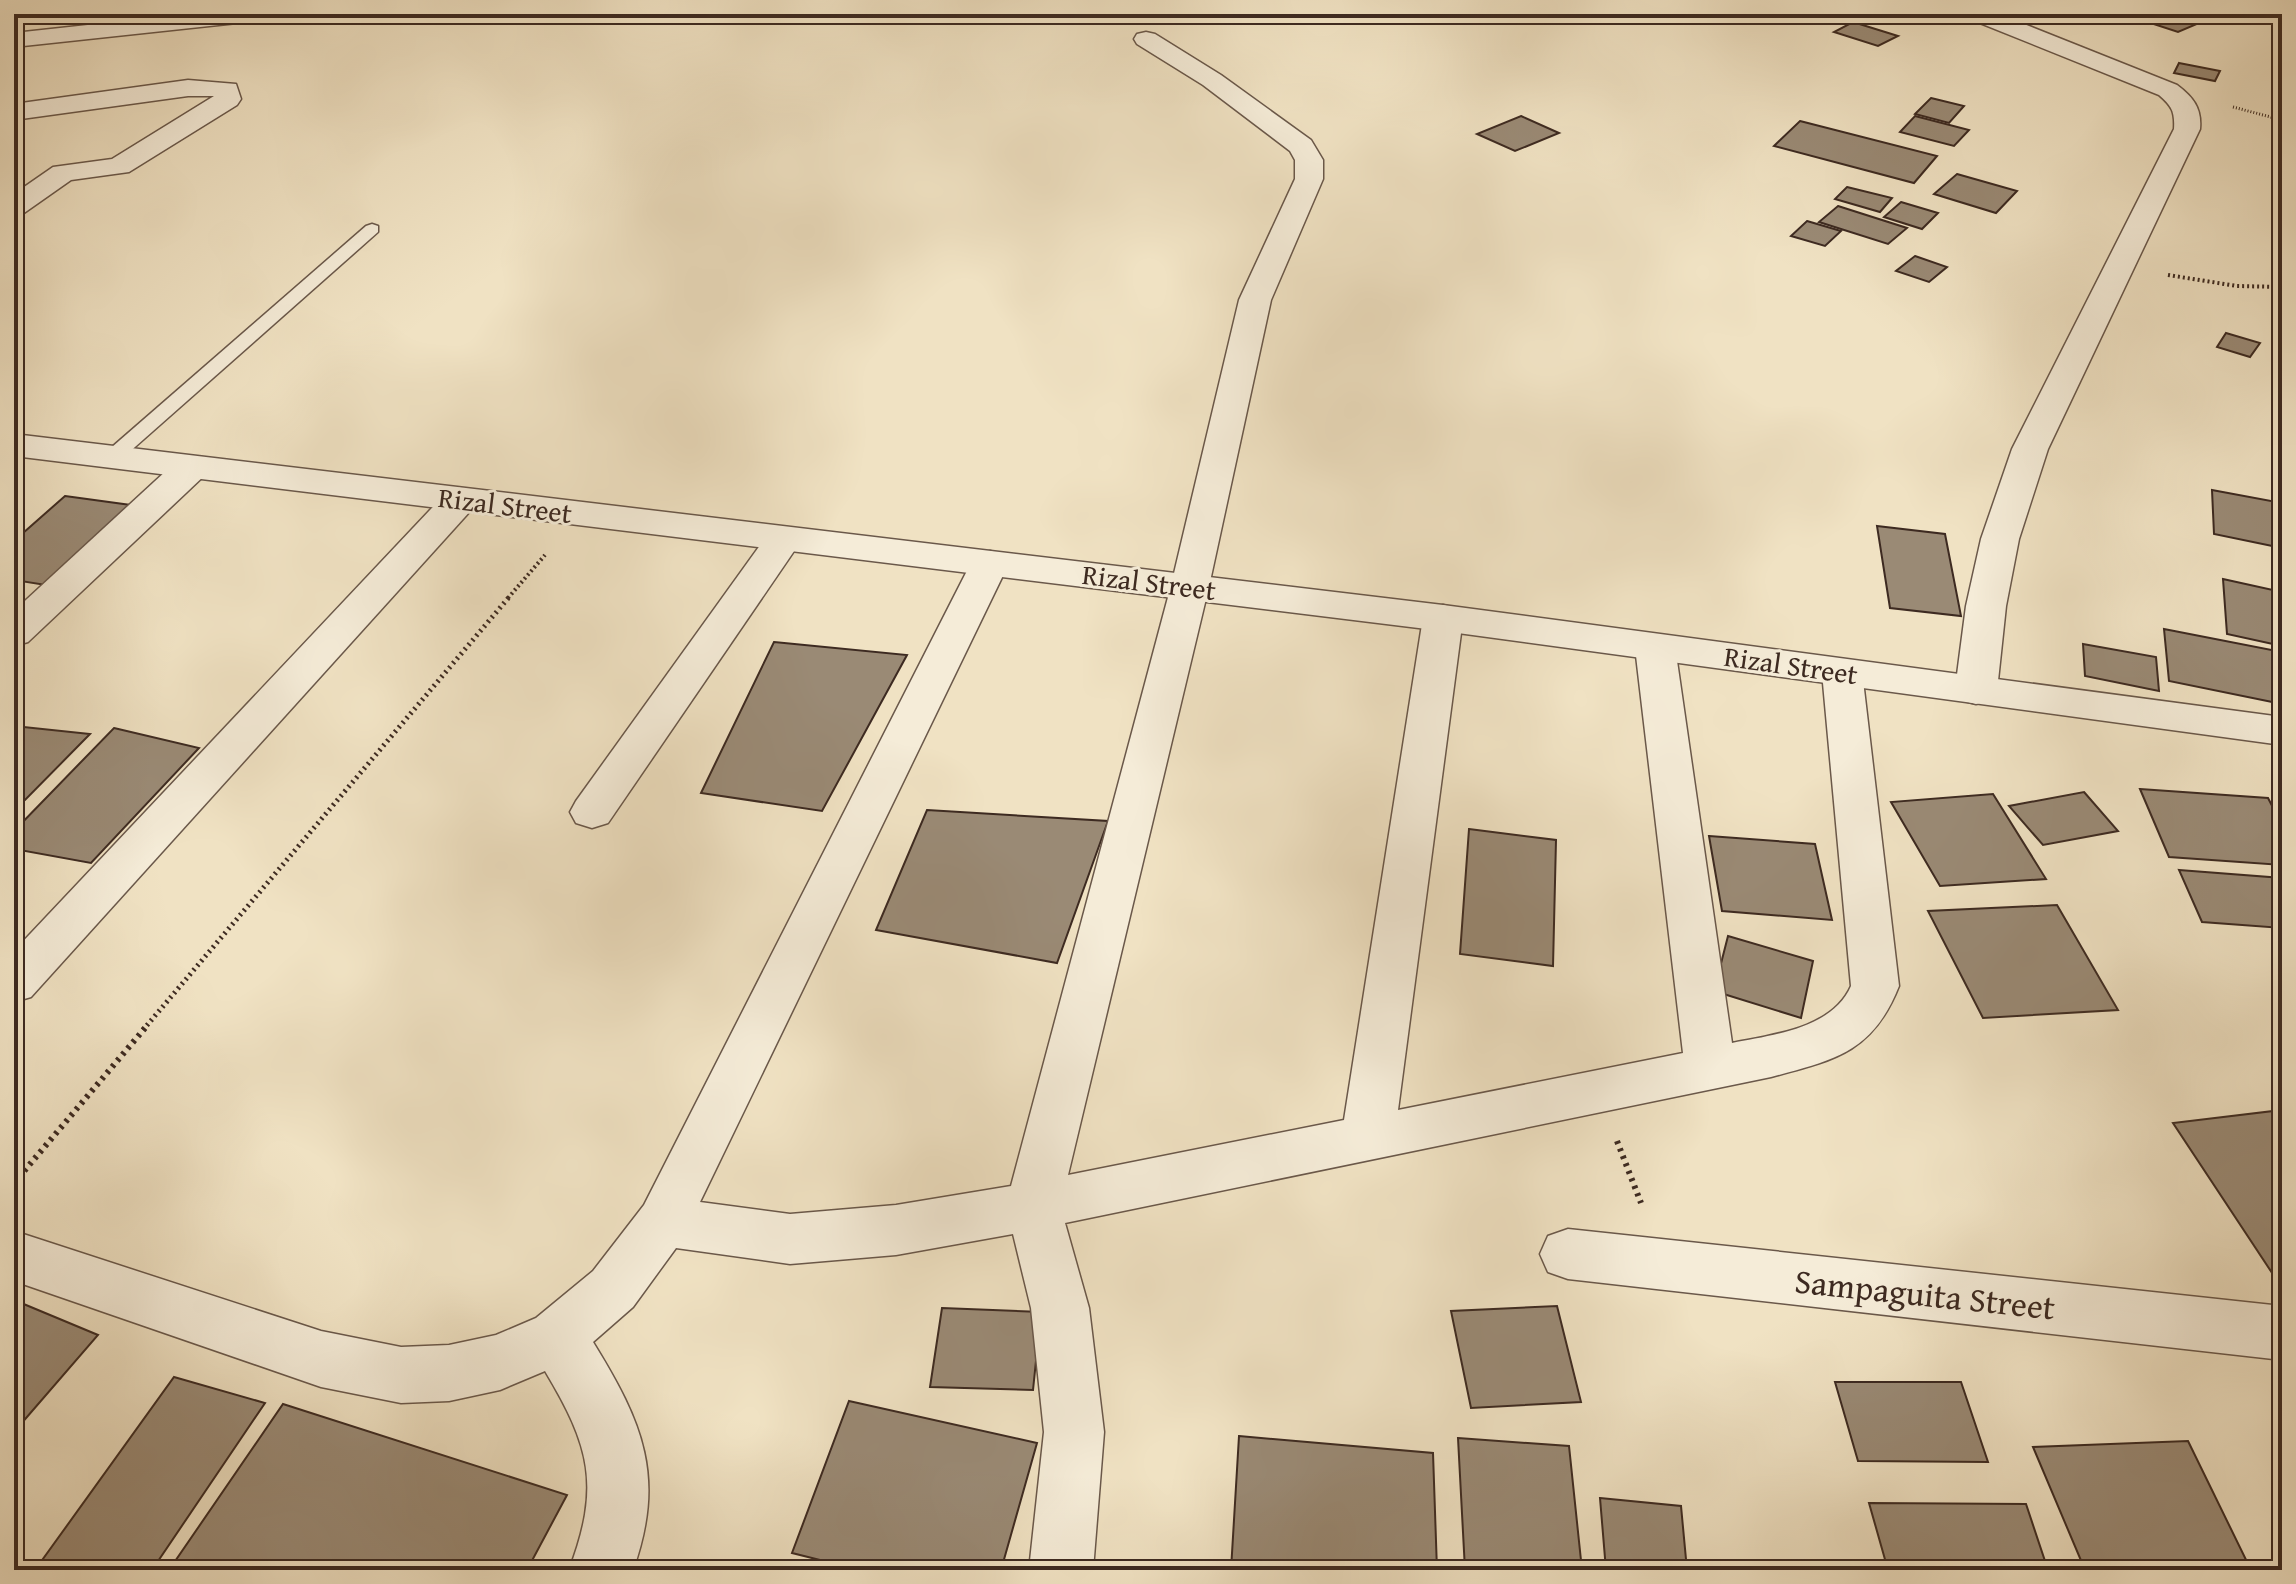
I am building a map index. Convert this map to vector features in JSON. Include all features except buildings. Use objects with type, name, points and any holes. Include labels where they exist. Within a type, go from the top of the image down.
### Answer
[{"type":"street","points":[[1976,690],[1986,606],[1997,552],[2030,449],[2187,129],[2189,113],[2184,102],[2158,86],[1978,14]]},
{"type":"street","points":[[14,40],[248,15]]},
{"type":"street","points":[[1061,1570],[1074,1432],[1060,1308],[1033,1206],[1190,586],[1255,300],[1309,179],[1309,160],[1301,146],[1212,80],[1146,39]]},
{"type":"street","points":[[14,112],[188,88],[227,89],[228,99],[119,166],[63,173],[14,207]]},
{"type":"street","name":"Rizal Street","points":[[14,445],[1190,586],[2282,731]]},
{"type":"street","points":[[14,633],[192,467]]},
{"type":"street","points":[[14,983],[460,500]]},
{"type":"street","points":[[592,812],[784,538]]},
{"type":"street","points":[[14,1256],[321,1359],[401,1375],[449,1373],[500,1362],[557,1337],[613,1289],[663,1222],[990,563]]},
{"type":"street","points":[[1368,1138],[1443,618]]},
{"type":"street","points":[[1655,647],[1710,1069]]},
{"type":"street","points":[[663,1222],[790,1239],[896,1230],[1033,1206],[1598,1092],[1809,1045],[1844,1028],[1864,1011],[1875,986],[1842,672]]},
{"type":"street","name":"Sampaguita Street","points":[[1568,1254],[2282,1333]]},
{"type":"street","points":[[557,1337],[598,1403],[616,1453],[621,1504],[601,1570]]},
{"type":"lane","points":[[111,458],[372,229]]},
{"type":"path","points":[[2119,263],[2184,279],[2237,286],[2282,287]]},
{"type":"path","points":[[14,1183],[580,514]]},
{"type":"path","points":[[1598,1092],[1666,1266]]}]
